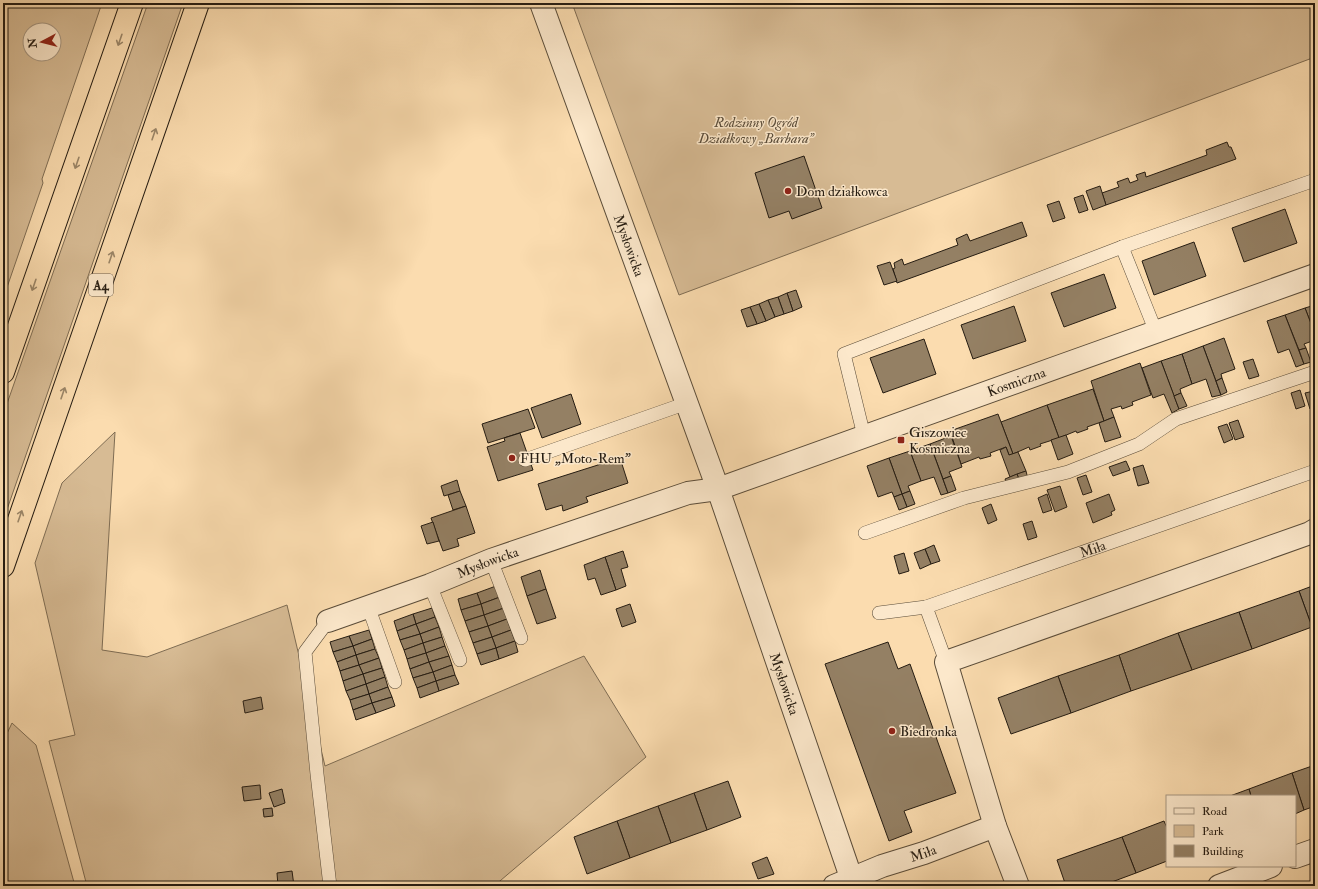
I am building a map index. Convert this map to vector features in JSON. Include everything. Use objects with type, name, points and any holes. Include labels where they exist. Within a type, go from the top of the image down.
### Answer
[{"type":"highway","points":[[3,372],[132,3]]},
{"type":"highway","name":"A4","points":[[3,566],[198,3]]},
{"type":"street","name":"Mysłowicka","points":[[541,3],[718,488],[847,884]]},
{"type":"street","name":"Kosmiczna","points":[[718,488],[864,436],[896,423],[1315,275]]},
{"type":"street","name":"Mysłowicka","points":[[328,621],[430,585],[491,560],[688,493],[718,488]]},
{"type":"street","points":[[1018,886],[995,826],[946,662],[1315,530]]},
{"type":"street","name":"Miła","points":[[847,884],[882,866],[924,853],[995,826]]},
{"type":"street","points":[[1296,857],[1315,850]]},
{"type":"street","points":[[1220,886],[1269,867]]},
{"type":"lane","points":[[864,436],[844,354],[1122,247],[1315,180]]},
{"type":"lane","points":[[1122,247],[1156,332]]},
{"type":"lane","points":[[865,533],[964,498],[1068,472],[1139,444],[1176,419],[1315,372]]},
{"type":"lane","points":[[525,460],[687,403]]},
{"type":"lane","name":"Miła","points":[[879,613],[926,607],[1315,472]]},
{"type":"lane","points":[[491,560],[521,638]]},
{"type":"lane","points":[[430,585],[460,660]]},
{"type":"lane","points":[[368,606],[395,682]]},
{"type":"lane","points":[[926,607],[946,662]]},
{"type":"lane","points":[[328,621],[305,652],[330,886]]},
{"type":"green space","points":[[3,3],[102,3],[42,179],[43,183],[3,299]]},
{"type":"green space","points":[[148,3],[183,3],[3,521],[3,415]]},
{"type":"green space","name":"Rodzinny Ogród Działkowy „Barbara”","points":[[572,3],[1314,3],[1315,57],[679,295]]},
{"type":"green space","points":[[115,432],[102,650],[147,657],[287,605],[325,766],[584,656],[646,757],[494,886],[87,886],[49,741],[75,735],[35,563],[62,483]]},
{"type":"green space","points":[[12,723],[36,745],[75,886],[3,886],[3,742]]},
{"type":"building","points":[[1227,142],[1236,159],[1106,205],[1102,193],[1119,187],[1117,182],[1128,178],[1130,183],[1138,180],[1136,175],[1145,172],[1146,177],[1207,155],[1206,150]]},
{"type":"building","name":"Dom działkowca","points":[[804,156],[822,208],[792,219],[789,211],[769,218],[755,173]]},
{"type":"building","points":[[1100,186],[1106,205],[1093,210],[1086,191]]},
{"type":"building","points":[[1083,195],[1088,210],[1079,213],[1074,198]]},
{"type":"building","points":[[1059,201],[1065,218],[1053,222],[1047,205]]},
{"type":"building","points":[[1285,209],[1297,243],[1244,262],[1232,228]]},
{"type":"building","points":[[1022,222],[1027,236],[897,283],[893,269],[895,268],[894,263],[902,259],[904,265],[958,245],[956,239],[967,234],[970,241]]},
{"type":"building","points":[[1194,242],[1206,276],[1154,295],[1142,261]]},
{"type":"building","points":[[890,262],[897,281],[884,285],[877,266]]},
{"type":"building","points":[[1104,274],[1116,308],[1064,327],[1051,293]]},
{"type":"building","points":[[796,290],[802,307],[793,311],[787,293]]},
{"type":"building","points":[[787,293],[793,311],[784,314],[778,297]]},
{"type":"building","points":[[778,297],[784,314],[775,317],[768,300]]},
{"type":"building","points":[[768,300],[775,317],[766,321],[759,304]]},
{"type":"building","points":[[759,304],[766,321],[757,324],[750,307]]},
{"type":"building","points":[[1315,305],[1315,334],[1305,308]]},
{"type":"building","points":[[1014,306],[1026,341],[973,359],[961,325]]},
{"type":"building","points":[[750,307],[757,324],[747,327],[741,310]]},
{"type":"building","points":[[1305,308],[1315,334],[1315,340],[1304,344],[1306,348],[1299,350],[1285,315]]},
{"type":"building","points":[[1285,315],[1304,364],[1296,367],[1289,349],[1278,353],[1267,321]]},
{"type":"building","points":[[1224,338],[1235,369],[1221,374],[1222,378],[1216,381],[1203,346]]},
{"type":"building","points":[[924,339],[936,374],[883,393],[870,358]]},
{"type":"building","points":[[1203,346],[1221,395],[1212,397],[1206,379],[1192,384],[1182,354]]},
{"type":"building","points":[[1306,348],[1311,362],[1304,364],[1299,350]]},
{"type":"building","points":[[1182,354],[1192,384],[1180,389],[1181,393],[1174,396],[1161,361]]},
{"type":"building","points":[[1253,359],[1259,376],[1249,379],[1243,362]]},
{"type":"building","points":[[1161,361],[1179,409],[1172,413],[1164,394],[1153,398],[1142,368]]},
{"type":"building","points":[[1140,363],[1151,395],[1132,402],[1133,405],[1122,409],[1121,406],[1111,409],[1114,417],[1104,421],[1091,381]]},
{"type":"building","points":[[1222,378],[1227,392],[1221,395],[1216,381]]},
{"type":"building","points":[[1093,389],[1104,421],[1087,427],[1088,429],[1077,433],[1076,431],[1059,438],[1047,405]]},
{"type":"building","points":[[1300,390],[1305,406],[1296,409],[1291,393]]},
{"type":"building","points":[[1314,391],[1315,408],[1310,409],[1305,393]]},
{"type":"building","points":[[1181,393],[1187,406],[1179,409],[1174,396]]},
{"type":"building","points":[[571,394],[581,424],[542,438],[531,408]]},
{"type":"building","points":[[1047,405],[1059,438],[1040,444],[1041,446],[1030,450],[1029,447],[1013,454],[1001,422]]},
{"type":"building","points":[[528,409],[535,428],[488,443],[482,424]]},
{"type":"building","points":[[998,414],[1013,454],[1009,455],[1006,447],[990,453],[991,456],[980,459],[979,457],[961,464],[950,431]]},
{"type":"building","points":[[1114,417],[1121,437],[1105,442],[1099,423]]},
{"type":"building","points":[[1238,420],[1244,437],[1235,440],[1229,423]]},
{"type":"building","points":[[1227,424],[1233,439],[1224,443],[1218,427]]},
{"type":"building","points":[[520,433],[533,470],[498,481],[487,447],[505,441],[504,438]]},
{"type":"building","points":[[1066,435],[1073,454],[1058,460],[1051,440]]},
{"type":"building","points":[[951,436],[962,467],[949,472],[951,476],[943,479],[930,444]]},
{"type":"building","points":[[930,444],[948,493],[941,495],[934,477],[921,481],[910,451]]},
{"type":"building","points":[[1006,447],[1009,455],[1018,452],[1026,471],[1010,477],[1000,450]]},
{"type":"building","points":[[910,451],[921,481],[908,486],[910,491],[902,494],[889,458]]},
{"type":"building","points":[[620,458],[628,483],[586,497],[588,502],[563,511],[562,505],[546,510],[538,484]]},
{"type":"building","points":[[889,458],[902,494],[894,497],[892,492],[878,497],[867,466]]},
{"type":"building","points":[[1126,461],[1130,470],[1113,476],[1109,467]]},
{"type":"building","points":[[1143,465],[1149,483],[1138,486],[1133,468]]},
{"type":"building","points":[[1026,471],[1028,479],[1020,482],[1017,474]]},
{"type":"building","points":[[1017,474],[1020,482],[1008,486],[1005,479]]},
{"type":"building","points":[[1086,475],[1092,492],[1083,495],[1077,478]]},
{"type":"building","points":[[951,476],[956,490],[948,493],[943,479]]},
{"type":"building","points":[[457,480],[460,491],[444,496],[441,486]]},
{"type":"building","points":[[1060,486],[1067,507],[1055,512],[1047,490]]},
{"type":"building","points":[[460,491],[466,506],[453,510],[448,495]]},
{"type":"building","points":[[910,491],[915,504],[907,507],[902,494]]},
{"type":"building","points":[[902,494],[907,507],[899,510],[894,497]]},
{"type":"building","points":[[1047,494],[1052,510],[1043,513],[1038,498]]},
{"type":"building","points":[[1109,494],[1115,510],[1111,512],[1112,515],[1093,523],[1086,503]]},
{"type":"building","points":[[991,504],[997,520],[988,524],[982,508]]},
{"type":"building","points":[[466,506],[475,533],[457,539],[459,546],[443,551],[431,518]]},
{"type":"building","points":[[1032,521],[1037,537],[1028,540],[1023,524]]},
{"type":"building","points":[[433,522],[439,541],[427,544],[421,526]]},
{"type":"building","points":[[934,545],[940,561],[931,564],[925,549]]},
{"type":"building","points":[[925,549],[931,564],[920,569],[914,553]]},
{"type":"building","points":[[623,551],[628,567],[621,569],[626,586],[616,590],[605,557]]},
{"type":"building","points":[[904,553],[909,571],[899,574],[894,556]]},
{"type":"building","points":[[605,557],[616,590],[601,595],[595,578],[588,580],[584,565]]},
{"type":"building","points":[[540,570],[546,589],[527,596],[521,577]]},
{"type":"building","points":[[1315,585],[1315,626],[1312,627],[1299,591]]},
{"type":"building","points":[[496,586],[500,597],[481,604],[477,593]]},
{"type":"building","points":[[546,589],[556,618],[537,624],[527,596]]},
{"type":"building","points":[[1299,591],[1312,627],[1252,649],[1239,612]]},
{"type":"building","points":[[477,593],[481,604],[461,610],[458,599]]},
{"type":"building","points":[[500,597],[504,608],[484,615],[481,604]]},
{"type":"building","points":[[481,604],[484,615],[465,621],[461,610]]},
{"type":"building","points":[[630,604],[636,622],[622,627],[616,609]]},
{"type":"building","points":[[432,608],[435,617],[416,624],[413,614]]},
{"type":"building","points":[[504,608],[507,619],[488,626],[484,615]]},
{"type":"building","points":[[1239,612],[1252,649],[1192,670],[1178,633]]},
{"type":"building","points":[[413,614],[416,624],[397,631],[394,621]]},
{"type":"building","points":[[484,615],[488,626],[469,632],[465,621]]},
{"type":"building","points":[[435,617],[439,627],[420,634],[416,624]]},
{"type":"building","points":[[507,619],[511,630],[492,637],[488,626]]},
{"type":"building","points":[[416,624],[420,634],[400,640],[397,631]]},
{"type":"building","points":[[488,626],[492,637],[473,643],[469,632]]},
{"type":"building","points":[[439,627],[442,637],[423,643],[420,634]]},
{"type":"building","points":[[369,630],[372,639],[353,646],[349,636]]},
{"type":"building","points":[[511,630],[515,641],[496,648],[492,637]]},
{"type":"building","points":[[1178,633],[1192,670],[1131,691],[1119,655]]},
{"type":"building","points":[[420,634],[423,643],[404,650],[400,640]]},
{"type":"building","points":[[349,636],[353,646],[333,652],[330,642]]},
{"type":"building","points":[[442,637],[445,646],[426,653],[423,643]]},
{"type":"building","points":[[492,637],[496,648],[477,654],[473,643]]},
{"type":"building","points":[[372,639],[375,649],[356,655],[353,646]]},
{"type":"building","points":[[515,641],[518,652],[499,659],[496,648]]},
{"type":"building","name":"Biedronka","points":[[888,642],[898,669],[910,664],[956,793],[904,811],[912,832],[889,841],[825,664]]},
{"type":"building","points":[[423,643],[426,653],[407,659],[404,650]]},
{"type":"building","points":[[353,646],[356,655],[337,662],[333,652]]},
{"type":"building","points":[[445,646],[449,656],[429,662],[426,653]]},
{"type":"building","points":[[496,648],[499,659],[481,665],[477,654]]},
{"type":"building","points":[[375,649],[379,658],[359,665],[356,655]]},
{"type":"building","points":[[426,653],[429,662],[410,669],[407,659]]},
{"type":"building","points":[[356,655],[359,665],[340,671],[337,662]]},
{"type":"building","points":[[1119,655],[1131,691],[1071,713],[1058,676]]},
{"type":"building","points":[[449,656],[452,665],[433,672],[429,662]]},
{"type":"building","points":[[379,658],[382,668],[363,674],[359,665]]},
{"type":"building","points":[[429,662],[433,672],[413,678],[410,669]]},
{"type":"building","points":[[359,665],[363,674],[343,681],[340,671]]},
{"type":"building","points":[[452,665],[455,675],[436,681],[433,672]]},
{"type":"building","points":[[382,668],[385,677],[366,684],[363,674]]},
{"type":"building","points":[[433,672],[436,681],[417,688],[413,678]]},
{"type":"building","points":[[363,674],[366,684],[346,691],[343,681]]},
{"type":"building","points":[[455,675],[459,684],[439,691],[436,681]]},
{"type":"building","points":[[1058,676],[1071,713],[1011,734],[998,698]]},
{"type":"building","points":[[385,677],[388,687],[369,694],[366,684]]},
{"type":"building","points":[[436,681],[439,691],[420,698],[417,688]]},
{"type":"building","points":[[366,684],[369,694],[350,700],[346,691]]},
{"type":"building","points":[[388,687],[392,697],[372,703],[369,694]]},
{"type":"building","points":[[369,694],[372,703],[353,710],[350,700]]},
{"type":"building","points":[[261,697],[263,709],[245,713],[243,701]]},
{"type":"building","points":[[392,697],[395,706],[376,713],[372,703]]},
{"type":"building","points":[[372,703],[376,713],[356,720],[353,710]]},
{"type":"building","points":[[1315,765],[1315,806],[1304,810],[1292,773]]},
{"type":"building","points":[[1292,773],[1304,810],[1296,814],[1296,795],[1251,795],[1249,789]]},
{"type":"building","points":[[728,781],[741,817],[707,830],[694,793]]},
{"type":"building","points":[[260,785],[261,799],[244,801],[242,787]]},
{"type":"building","points":[[282,789],[285,803],[274,807],[269,793]]},
{"type":"building","points":[[1249,789],[1251,795],[1233,795]]},
{"type":"building","points":[[694,793],[707,830],[671,843],[658,806]]},
{"type":"building","points":[[658,806],[671,843],[630,858],[617,821]]},
{"type":"building","points":[[272,808],[273,816],[264,817],[263,809]]},
{"type":"building","points":[[617,821],[630,858],[587,874],[574,837]]},
{"type":"building","points":[[1164,821],[1166,826],[1166,861],[1136,873],[1122,837]]},
{"type":"building","points":[[1122,837],[1136,873],[1101,886],[1066,886],[1057,860]]},
{"type":"building","points":[[767,857],[774,874],[758,879],[752,863]]},
{"type":"building","points":[[292,871],[294,886],[278,886],[277,873]]},
{"type":"place","name":"Dom działkowca","points":[[788,191]]},
{"type":"place","name":"Giszowiec Kosmiczna","points":[[901,440]]},
{"type":"place","name":"FHU „Moto-Rem”","points":[[512,458]]},
{"type":"place","name":"Biedronka","points":[[892,731]]}]
